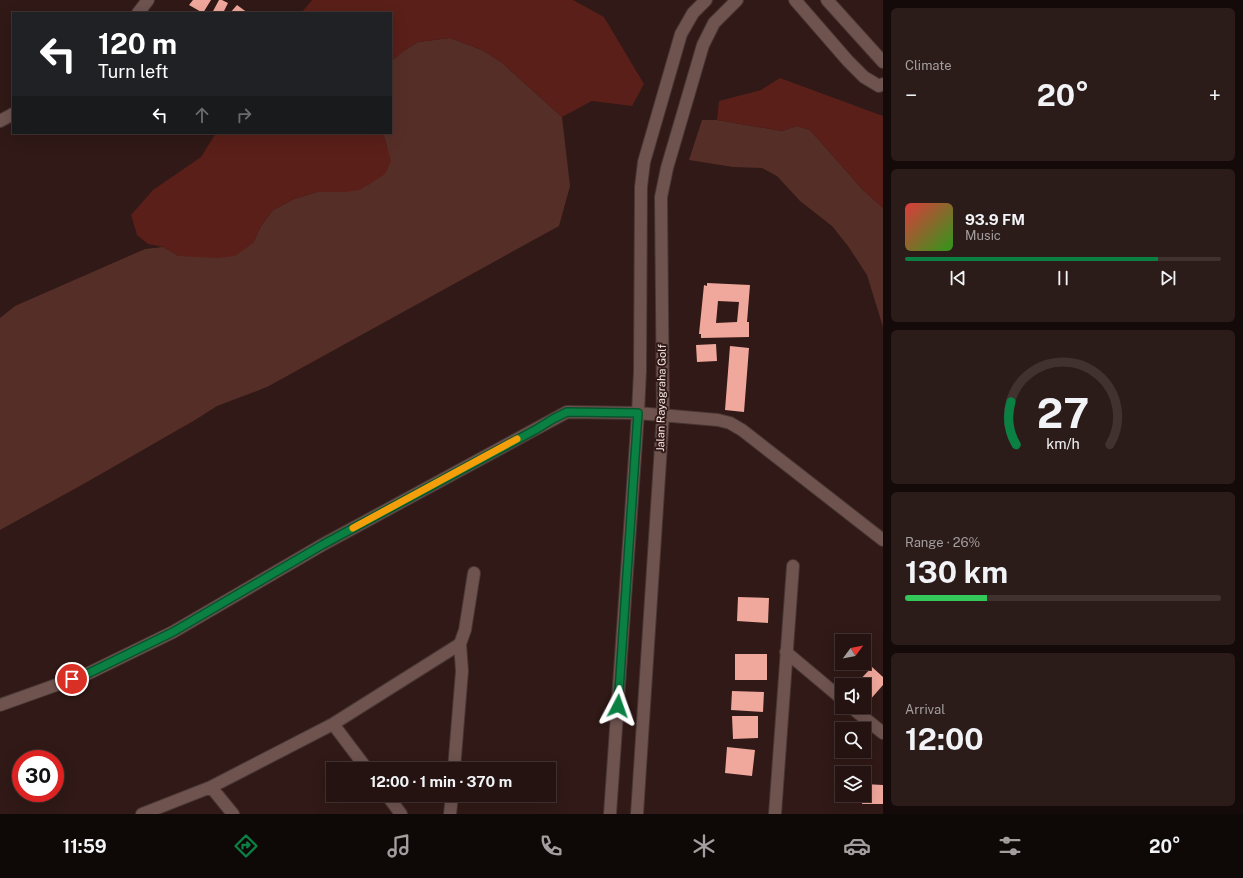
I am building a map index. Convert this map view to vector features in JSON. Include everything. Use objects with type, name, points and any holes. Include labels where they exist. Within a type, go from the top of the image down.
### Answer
[{"type":"street","points":[[139,12],[148,0]]},
{"type":"street","name":"Jalan Rayagraha Golf","points":[[610,814],[638,413],[640,370],[641,187],[644,162],[681,34],[693,13],[706,0]]},
{"type":"street","name":"Jalan Rayagraha Golf","points":[[637,814],[663,415],[661,197],[666,168],[703,45],[714,23],[737,0]]},
{"type":"street","points":[[795,0],[848,62],[864,77],[879,86],[883,84]]},
{"type":"street","points":[[827,0],[883,62]]},
{"type":"street","points":[[0,121],[12,115]]},
{"type":"street","points":[[0,705],[87,674],[173,632],[322,545],[567,412],[638,413],[718,420],[730,423],[748,435],[883,540]]},
{"type":"street","points":[[774,814],[793,566]]},
{"type":"street","points":[[455,762],[462,671],[460,644],[465,630],[474,573]]},
{"type":"street","points":[[142,814],[211,787],[333,724],[460,644]]},
{"type":"street","points":[[786,652],[835,693]]},
{"type":"street","points":[[859,714],[883,734]]},
{"type":"street","points":[[333,724],[362,762]]},
{"type":"street","points":[[211,787],[233,814]]},
{"type":"street","points":[[392,802],[401,814]]},
{"type":"street","points":[[450,814],[451,802]]},
{"type":"shaded area","points":[[312,0],[573,0],[604,17],[644,84],[632,106],[592,101],[562,117],[501,62],[482,50],[450,38],[418,42],[392,60],[392,12],[302,12]]},
{"type":"shaded area","points":[[450,38],[482,50],[501,62],[562,117],[570,186],[559,226],[267,387],[217,406],[87,482],[0,530],[0,318],[15,306],[145,249],[163,247],[179,256],[253,243],[261,226],[273,210],[294,199],[317,192],[345,192],[387,147],[383,134],[392,134],[392,60],[418,42]]},
{"type":"shaded area","points":[[780,78],[883,116],[883,208],[863,190],[810,130],[797,126],[782,131],[717,120],[719,101],[761,90]]},
{"type":"shaded area","points":[[702,120],[717,120],[782,131],[797,126],[810,130],[863,190],[883,208],[883,327],[867,275],[848,246],[832,226],[800,201],[777,176],[762,168],[733,167],[689,160]]},
{"type":"shaded area","points":[[215,134],[383,134],[391,161],[385,174],[359,190],[345,192],[317,192],[294,199],[273,210],[261,226],[253,243],[235,256],[216,258],[179,256],[163,247],[148,244],[137,235],[131,215],[153,190],[201,157]]},
{"type":"building","points":[[193,0],[211,0],[204,12],[189,5]]},
{"type":"building","points":[[219,0],[228,3],[224,12],[213,12]]},
{"type":"building","points":[[237,5],[247,12],[231,12]]},
{"type":"building","points":[[707,283],[750,285],[747,322],[749,322],[749,337],[701,338],[701,334],[699,334],[704,285],[707,286]],"holes":[[[718,301],[739,302],[737,322],[716,323]]]},
{"type":"building","points":[[716,344],[717,361],[697,362],[696,345]]},
{"type":"building","points":[[730,346],[749,348],[744,412],[725,410]]},
{"type":"building","points":[[738,597],[769,598],[768,623],[737,621]]},
{"type":"building","points":[[735,654],[767,654],[767,680],[735,680]]},
{"type":"building","points":[[872,667],[883,677],[883,685],[871,699],[871,678],[862,678],[871,670]]},
{"type":"building","points":[[732,691],[764,692],[763,712],[731,710]]},
{"type":"building","points":[[732,716],[758,716],[758,738],[733,739]]},
{"type":"building","points":[[727,747],[755,750],[752,776],[725,773]]},
{"type":"building","points":[[871,784],[883,785],[883,804],[862,804],[862,802],[871,802]]},
{"type":"slow traffic","points":[[353,528],[517,439]]},
{"type":"route","points":[[72,679],[87,674],[173,632],[322,545],[567,412],[638,413],[618,706]]}]
